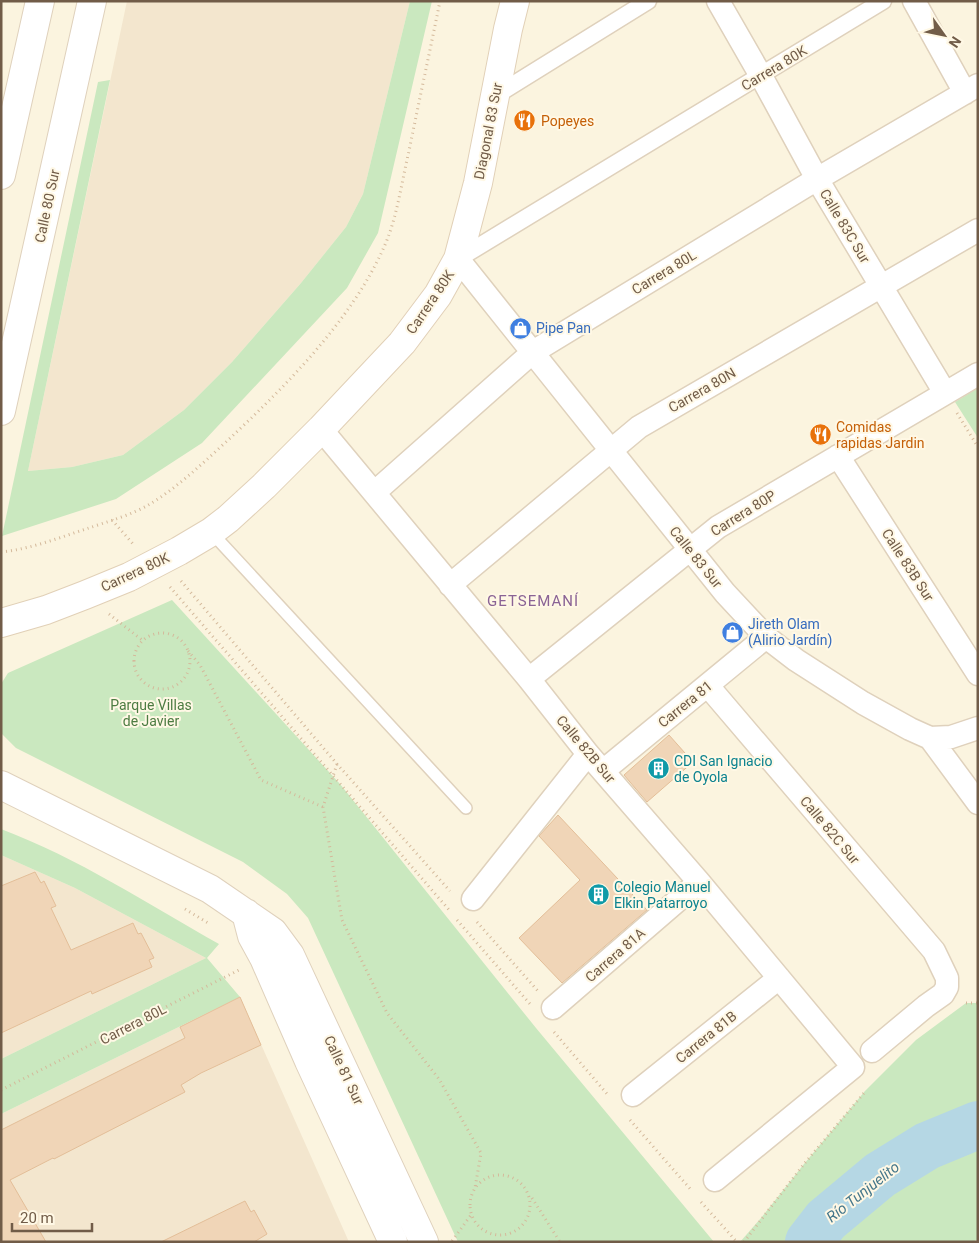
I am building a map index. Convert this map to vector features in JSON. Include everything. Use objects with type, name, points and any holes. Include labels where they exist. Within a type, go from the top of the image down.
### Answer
[{"type":"street","points":[[1,175],[40,1]]},
{"type":"street","name":"Calle 80 Sur","points":[[1,412],[92,1]]},
{"type":"street","name":"Diagonal 83 Sur","points":[[458,260],[478,183],[515,1]]},
{"type":"street","points":[[495,96],[648,1]]},
{"type":"street","name":"Calle 83C Sur","points":[[718,1],[817,179],[945,393]]},
{"type":"street","name":"Carrera 80K","points":[[1,622],[46,610],[85,595],[152,565],[211,532],[322,429],[402,343],[430,306],[458,260],[883,1]]},
{"type":"street","points":[[914,1],[972,89]]},
{"type":"street","name":"Carrera 80L","points":[[375,492],[533,352],[817,179],[972,89]]},
{"type":"street","name":"Carrera 80N","points":[[450,585],[639,427],[978,230]]},
{"type":"street","name":"Calle 83 Sur","points":[[458,260],[724,593],[766,637],[796,660],[863,703],[930,738],[978,803]]},
{"type":"street","name":"Carrera 80P","points":[[529,680],[718,527],[978,374]]},
{"type":"street","name":"Calle 82B Sur","points":[[322,429],[588,754],[699,882],[853,1067],[714,1180]]},
{"type":"street","name":"Calle 83B Sur","points":[[838,456],[978,674]]},
{"type":"street","name":"Carrera 81","points":[[604,771],[766,637]]},
{"type":"street","name":"Calle 82C Sur","points":[[708,686],[934,951],[947,978],[947,987],[943,994],[872,1051]]},
{"type":"street","points":[[930,738],[951,737],[978,728]]},
{"type":"street","points":[[466,903],[588,754]]},
{"type":"street","name":"Calle 81 Sur","points":[[1,785],[210,889],[273,932],[290,955],[424,1242]]},
{"type":"street","name":"Carrera 81A","points":[[551,1017],[699,882]]},
{"type":"street","name":"Calle 81 Sur","points":[[246,913],[252,936],[264,958],[309,1061],[393,1242]]},
{"type":"street","name":"Carrera 81B","points":[[623,1103],[779,978]]},
{"type":"lane","points":[[211,532],[466,808]]},
{"type":"path","points":[[1,552],[31,547],[112,520],[148,505],[195,471],[246,424],[304,364],[347,310],[374,270],[388,236],[398,199],[440,1]]},
{"type":"path","points":[[945,393],[978,447]]},
{"type":"path","points":[[112,520],[451,912]]},
{"type":"path","points":[[180,580],[337,764],[466,903],[551,1017],[623,1103],[694,1194]]},
{"type":"path","points":[[109,614],[142,640]]},
{"type":"path","points":[[188,650],[189,669],[185,678],[178,684],[160,689],[150,687],[142,682],[137,675],[134,666],[134,656],[136,647],[142,640],[150,634],[159,632],[177,636],[184,642],[200,665],[261,780],[323,807]]},
{"type":"path","points":[[337,764],[323,807],[342,920],[387,1013],[439,1079],[481,1153],[470,1205],[471,1215],[483,1231],[503,1236],[513,1233],[521,1228],[529,1215],[531,1200],[527,1190]]},
{"type":"path","points":[[457,920],[530,1005]]},
{"type":"path","name":"Carrera 80L","points":[[1,1090],[264,958]]},
{"type":"path","points":[[958,1008],[966,1003]]},
{"type":"path","points":[[744,1242],[804,1164],[865,1091]]},
{"type":"path","points":[[475,1188],[483,1180],[502,1174],[520,1182],[560,1242]]},
{"type":"path","points":[[700,1201],[737,1242]]},
{"type":"path","points":[[452,1242],[471,1215]]},
{"type":"shaded area","points":[[127,1],[410,1],[363,194],[346,227],[301,283],[232,362],[184,410],[123,455],[72,467],[28,471]]},
{"type":"shaded area","points":[[1,855],[75,888],[206,958],[1,1059]]},
{"type":"shaded area","points":[[240,997],[349,1242],[1,1242],[1,1114]]},
{"type":"green space","points":[[410,1],[432,1],[378,233],[347,288],[202,443],[116,499],[2,536],[98,82],[110,80],[28,471],[72,467],[123,455],[184,410],[232,362],[301,283],[346,227],[363,194]]},
{"type":"green space","points":[[978,388],[978,438],[955,402]]},
{"type":"green space","name":"Parque Villas de Javier","points":[[172,600],[340,784],[536,1028],[714,1242],[458,1242],[308,918],[287,894],[243,862],[16,748],[1,733],[1,684],[8,673]]},
{"type":"green space","points":[[1,829],[85,868],[219,944],[207,958],[240,997],[1,1114],[1,1059],[206,958],[75,888],[1,855]]},
{"type":"green space","points":[[966,1003],[978,1003],[978,1239],[973,1242],[740,1242],[865,1091],[916,1040]]},
{"type":"building","name":"CDI San Ignacio de Oyola","points":[[669,735],[693,762],[647,802],[624,775]]},
{"type":"building","name":"Colegio Manuel Elkin Patarroyo","points":[[558,815],[647,910],[562,983],[519,938],[580,880],[539,836]]},
{"type":"building","points":[[35,872],[41,883],[44,881],[56,906],[51,908],[71,950],[133,923],[138,934],[141,933],[154,958],[149,960],[152,967],[92,994],[91,991],[1,1033],[1,886]]},
{"type":"building","points":[[240,997],[261,1045],[201,1073],[181,1085],[185,1092],[10,1180],[46,1242],[1,1242],[1,1130],[185,1038],[180,1027]]},
{"type":"building","points":[[245,1201],[251,1212],[254,1210],[267,1234],[254,1242],[161,1242]]},
{"type":"waterway","name":"Río Tunjuelito","points":[[809,1242],[826,1220],[880,1175],[927,1146],[978,1125]]},
{"type":"place","name":"Popeyes","points":[[525,121]]},
{"type":"place","name":"Pipe Pan","points":[[520,328]]},
{"type":"place","name":"Comidas rapidas Jardin","points":[[820,435]]},
{"type":"place","name":"Jireth Olam (Alirio Jardín)","points":[[732,632]]},
{"type":"place","name":"CDI San Ignacio de Oyola","points":[[658,769]]},
{"type":"place","name":"Colegio Manuel Elkin Patarroyo","points":[[598,895]]},
{"type":"district","name":"GETSEMANÍ","points":[[533,601]]}]
